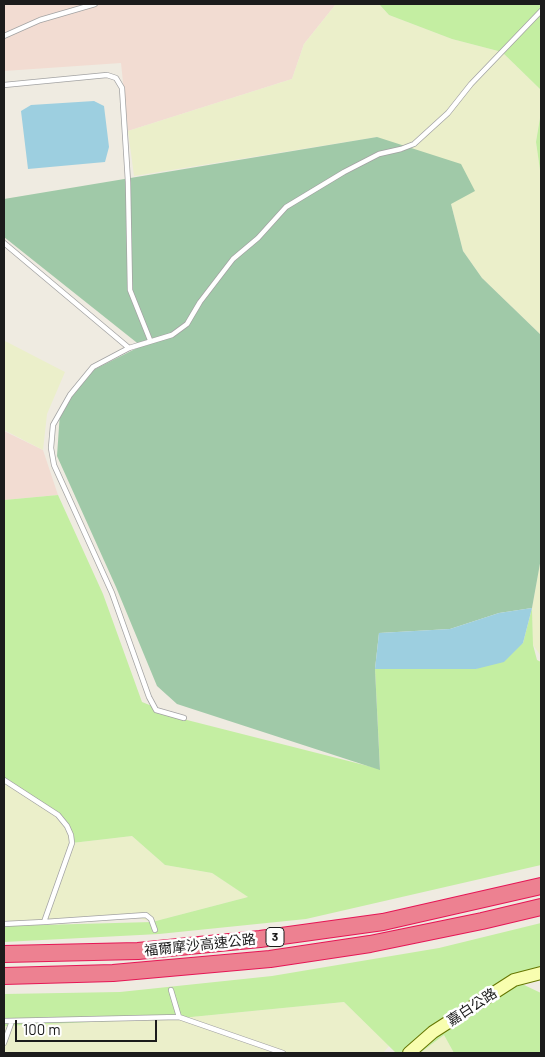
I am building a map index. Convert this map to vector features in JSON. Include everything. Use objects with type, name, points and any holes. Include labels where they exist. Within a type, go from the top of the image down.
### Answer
[{"type":"highway","name":"福爾摩沙高速公路","points":[[4,954],[138,951],[260,939],[383,922],[501,897],[541,886]]},
{"type":"highway","name":"福爾摩沙高速公路","points":[[4,976],[113,973],[270,959],[370,944],[541,907]]},
{"type":"main road","name":"嘉白公路","points":[[410,1053],[433,1032],[514,980],[541,973]]},
{"type":"lane","points":[[4,36],[40,20],[95,4]]},
{"type":"lane","points":[[184,718],[156,710],[149,697],[112,593],[54,464],[51,448],[53,425],[70,395],[93,367],[129,348],[150,340],[172,335],[187,324],[200,302],[233,259],[258,238],[286,207],[344,172],[379,154],[402,149],[414,144],[448,113],[471,84],[541,11]]},
{"type":"lane","points":[[4,85],[107,75],[116,78],[122,88],[128,182],[130,290],[150,340]]},
{"type":"lane","points":[[4,243],[129,348]]},
{"type":"lane","points":[[4,780],[58,816],[67,826],[71,835],[72,843],[44,922]]},
{"type":"lane","points":[[4,924],[146,915],[151,919],[155,930]]},
{"type":"lane","points":[[170,990],[179,1018]]},
{"type":"lane","points":[[4,1021],[179,1018],[283,1053]]},
{"type":"lane","points":[[4,1043],[12,1021]]},
{"type":"shaded area","points":[[4,4],[336,4],[304,44],[292,79],[128,131],[121,63],[4,71]]},
{"type":"shaded area","points":[[4,431],[43,450],[58,495],[4,500]]},
{"type":"green space","points":[[336,4],[379,4],[389,15],[452,39],[502,52],[541,90],[541,112],[536,142],[541,177],[541,335],[482,278],[463,251],[451,204],[377,137],[134,176],[128,131],[292,79],[304,44]]},
{"type":"green space","points":[[379,4],[541,4],[541,90],[502,52],[452,39],[389,15]]},
{"type":"green space","points":[[541,112],[541,177],[536,142]]},
{"type":"green space","points":[[377,137],[461,164],[475,191],[451,204],[463,251],[482,278],[541,335],[541,558],[532,608],[499,613],[450,629],[379,633],[375,669],[380,770],[177,704],[157,686],[116,587],[57,456],[60,412],[89,372],[141,346],[4,237],[4,199]]},
{"type":"green space","points":[[5,341],[65,372],[47,414],[43,450],[4,430]]},
{"type":"green space","points":[[58,495],[103,594],[142,702],[187,720],[380,769],[375,669],[476,669],[523,643],[532,608],[533,645],[537,660],[541,662],[541,865],[306,919],[159,934],[4,942],[4,926],[152,922],[248,897],[212,873],[165,865],[132,836],[72,843],[70,832],[62,820],[4,781],[4,500]]},
{"type":"green space","points":[[541,558],[541,656],[533,645],[532,608]]},
{"type":"green space","points":[[4,781],[62,820],[70,832],[72,843],[132,836],[165,865],[212,873],[248,897],[152,922],[138,918],[4,924]]},
{"type":"green space","points":[[541,923],[541,977],[522,984],[541,993],[541,1053],[454,1053],[444,1035],[420,1053],[396,1053],[344,1002],[181,1018],[4,1026],[4,994],[120,992],[272,976],[439,948]]},
{"type":"green space","points":[[344,1002],[389,1046],[383,1053],[4,1053],[4,1026],[181,1018]]},
{"type":"green space","points":[[444,1035],[454,1053],[420,1053]]},
{"type":"water","points":[[94,101],[104,106],[109,147],[105,162],[28,169],[21,111],[31,105]]},
{"type":"water","points":[[532,608],[523,643],[504,662],[476,669],[375,669],[379,633],[450,629],[499,613]]}]
